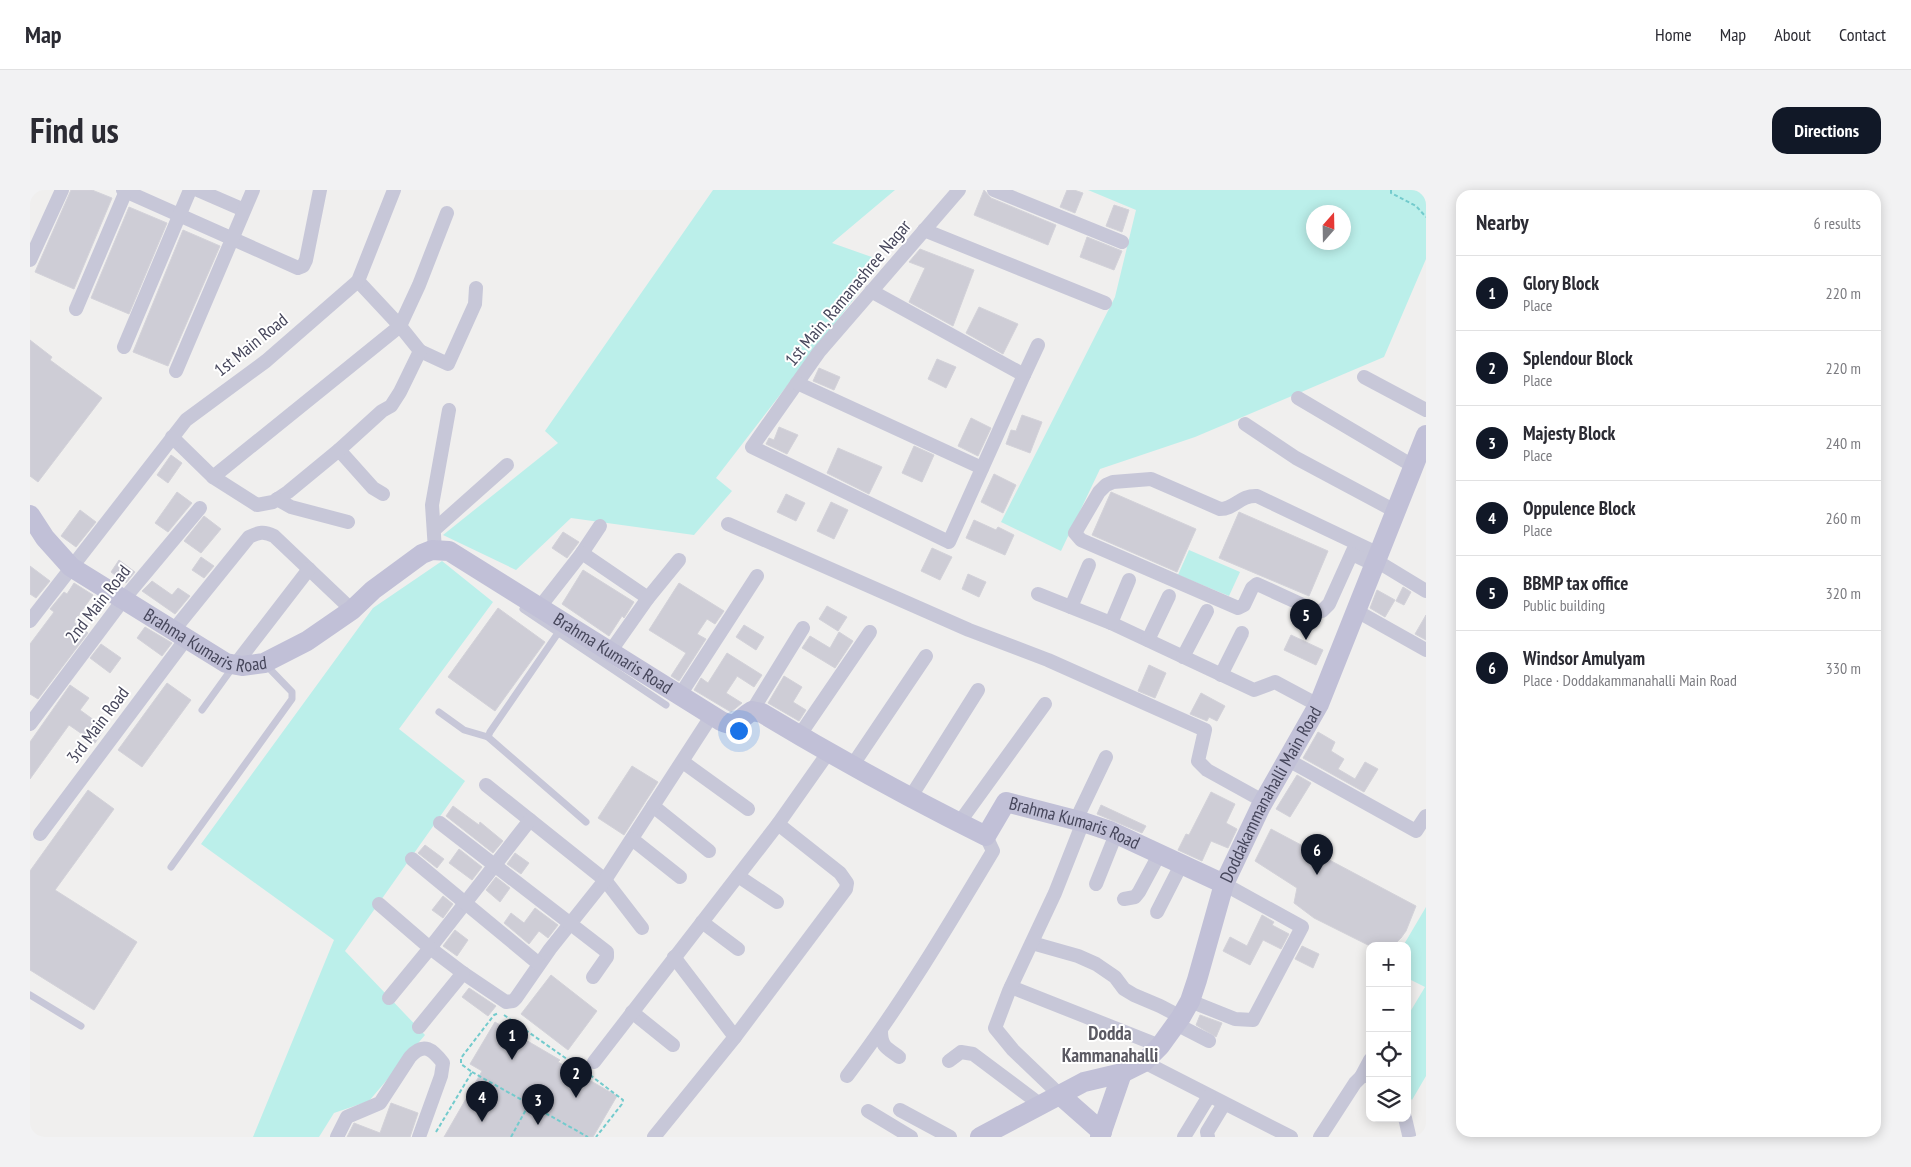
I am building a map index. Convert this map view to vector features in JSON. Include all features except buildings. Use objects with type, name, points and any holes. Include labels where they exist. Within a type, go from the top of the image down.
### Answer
[{"type":"street","points":[[30,260],[62,190]]},
{"type":"street","points":[[124,347],[190,190]]},
{"type":"street","points":[[198,190],[244,210]]},
{"type":"street","points":[[176,370],[253,190]]},
{"type":"street","points":[[76,309],[124,191],[301,268],[306,260],[320,190]]},
{"type":"street","name":"1st Main Road","points":[[70,567],[186,420],[266,361],[358,281],[394,190]]},
{"type":"street","name":"1st Main, Ramanashree Nagar","points":[[959,190],[819,352],[752,447],[948,542],[982,468]]},
{"type":"street","points":[[994,190],[1122,242]]},
{"type":"street","points":[[213,477],[400,326],[447,213]]},
{"type":"street","points":[[924,230],[1105,303]]},
{"type":"street","points":[[358,281],[400,326],[420,351],[448,364],[474,304],[476,288]]},
{"type":"street","points":[[871,291],[1024,375]]},
{"type":"street","points":[[797,382],[982,468],[1038,345]]},
{"type":"street","points":[[172,437],[213,477],[257,505],[273,502],[339,450],[382,411],[391,406],[420,351]]},
{"type":"street","points":[[1364,377],[1426,410]]},
{"type":"street","points":[[1298,398],[1413,466]]},
{"type":"street","points":[[435,540],[432,505],[449,410]]},
{"type":"street","points":[[1246,424],[1296,458],[1395,511]]},
{"type":"street","name":"Doddakammanahalli Main Road","points":[[980,1137],[1084,1082],[1122,1073],[1144,1062],[1160,1046],[1182,1014],[1224,884],[1264,802],[1318,705],[1426,434]]},
{"type":"street","points":[[339,450],[373,488],[383,494]]},
{"type":"street","points":[[435,540],[507,465]]},
{"type":"street","points":[[1354,549],[1330,604],[1322,611],[1316,611],[1257,584],[1252,588],[1244,605],[1238,608],[1081,540],[1075,533],[1099,492],[1106,484],[1141,478],[1151,479],[1220,509],[1227,509],[1249,495],[1257,496],[1375,559],[1426,591]]},
{"type":"street","points":[[276,499],[291,507],[348,522]]},
{"type":"street","name":"2nd Main Road","points":[[30,724],[123,600],[200,508]]},
{"type":"street","name":"Brahma Kumaris Road","points":[[30,515],[45,538],[70,567],[226,663],[242,666],[264,663],[307,641],[352,610],[373,590],[422,554],[435,540],[488,580],[539,608],[610,652],[673,700],[712,715],[730,725],[738,723],[752,711]]},
{"type":"street","points":[[728,524],[969,630],[1057,664],[1205,730],[1198,761],[1207,770],[1264,802]]},
{"type":"street","points":[[539,608],[582,553],[600,526]]},
{"type":"street","name":"3rd Main Road","points":[[40,834],[249,537],[265,532],[274,536],[309,569]]},
{"type":"street","points":[[582,553],[648,598]]},
{"type":"street","points":[[610,652],[648,598],[679,560]]},
{"type":"street","points":[[1071,607],[1089,565]]},
{"type":"street","points":[[30,621],[70,567]]},
{"type":"street","points":[[235,665],[309,569],[352,610]]},
{"type":"street","points":[[673,700],[758,576]]},
{"type":"street","points":[[1111,623],[1129,580]]},
{"type":"street","points":[[1038,594],[1111,623],[1254,690],[1276,682],[1318,705]]},
{"type":"street","points":[[1148,640],[1169,596]]},
{"type":"street","points":[[1183,657],[1207,611]]},
{"type":"street","points":[[1354,614],[1362,614],[1426,650]]},
{"type":"street","points":[[802,628],[752,711],[762,713],[828,753],[910,798],[986,836],[993,852],[940,941],[881,1031],[847,1076]]},
{"type":"street","points":[[799,736],[870,632]]},
{"type":"street","points":[[1221,675],[1242,633]]},
{"type":"street","points":[[852,766],[926,656]]},
{"type":"street","points":[[910,798],[978,690]]},
{"type":"street","points":[[30,700],[42,709]]},
{"type":"street","points":[[959,823],[1045,704]]},
{"type":"street","points":[[379,904],[430,948],[464,974],[502,1000],[510,1002],[516,998],[539,964],[605,880],[712,715]]},
{"type":"street","points":[[594,1062],[778,824],[828,753]]},
{"type":"street","points":[[1106,757],[1080,821],[1055,893],[1011,987],[995,1028],[1013,1050],[1101,1135],[1122,1073]]},
{"type":"street","points":[[1288,760],[1416,831],[1426,816]]},
{"type":"street","points":[[683,762],[748,809]]},
{"type":"street","points":[[486,785],[605,880],[642,928]]},
{"type":"street","name":"Brahma Kumaris Road","points":[[986,836],[1006,802],[1080,821],[1116,834],[1224,884]]},
{"type":"street","points":[[653,806],[709,851]]},
{"type":"street","points":[[389,998],[530,820]]},
{"type":"street","points":[[440,823],[607,952],[607,958],[593,977]]},
{"type":"street","points":[[654,1137],[734,1037],[846,889],[846,883],[840,873],[778,824]]},
{"type":"street","points":[[1096,884],[1116,834]]},
{"type":"street","points":[[632,839],[680,877]]},
{"type":"street","points":[[1124,899],[1135,897],[1139,892],[1160,853]]},
{"type":"street","points":[[412,859],[539,964]]},
{"type":"street","points":[[1157,912],[1182,863]]},
{"type":"street","points":[[738,876],[777,902]]},
{"type":"street","points":[[1032,942],[1078,956],[1096,964],[1115,977],[1124,989],[1134,995],[1182,1014],[1253,1020],[1302,927],[1224,884]]},
{"type":"street","points":[[702,922],[738,949]]},
{"type":"street","points":[[674,957],[734,1037]]},
{"type":"street","points":[[420,1027],[464,974]]},
{"type":"street","points":[[1011,987],[1160,1046]]},
{"type":"street","points":[[632,1012],[673,1046]]},
{"type":"street","points":[[1182,1014],[1209,1042]]},
{"type":"street","points":[[881,1031],[881,1042],[899,1056]]},
{"type":"street","points":[[337,1137],[347,1117],[380,1103],[410,1057],[415,1051],[422,1048],[429,1049],[437,1055],[443,1064],[441,1076],[419,1137]]},
{"type":"street","points":[[950,1061],[961,1052],[973,1054],[1041,1105]]},
{"type":"street","points":[[1144,1062],[1291,1137]]},
{"type":"street","points":[[1320,1137],[1355,1083],[1365,1075]]},
{"type":"street","points":[[1184,1137],[1209,1096]]},
{"type":"street","points":[[1208,1137],[1207,1132],[1224,1104]]},
{"type":"street","points":[[900,1110],[950,1137]]},
{"type":"street","points":[[868,1111],[911,1137]]},
{"type":"street","points":[[1406,1122],[1409,1135]]},
{"type":"lane","points":[[515,603],[558,633],[673,700]]},
{"type":"lane","points":[[488,737],[558,633]]},
{"type":"lane","points":[[172,866],[292,699],[292,692],[264,663]]},
{"type":"lane","points":[[202,710],[235,665]]},
{"type":"lane","points":[[439,712],[464,730],[488,737],[586,822]]},
{"type":"lane","points":[[30,994],[81,1026]]},
{"type":"path","points":[[1391,190],[1391,193],[1416,206],[1426,217]]},
{"type":"path","points":[[588,1137],[460,1064],[461,1058],[494,1015],[499,1013],[503,1015],[620,1096],[623,1100],[622,1104],[596,1137]]},
{"type":"path","points":[[432,1137],[472,1072]]},
{"type":"path","points":[[511,1137],[529,1104]]},
{"type":"shaded area","points":[[713,190],[895,190],[832,243],[883,261],[716,478],[732,491],[694,535],[571,518],[516,570],[443,535],[558,443],[545,431]]},
{"type":"shaded area","points":[[1088,190],[1426,190],[1426,259],[1384,357],[1195,437],[1100,469],[1061,551],[1001,522],[1115,297],[1136,210]]},
{"type":"shaded area","points":[[1189,550],[1240,572],[1229,596],[1178,575]]},
{"type":"shaded area","points":[[442,561],[493,602],[399,729],[465,781],[345,951],[425,1035],[369,1101],[334,1113],[319,1137],[253,1137],[334,940],[201,844],[373,608]]},
{"type":"shaded area","points":[[1426,907],[1426,1076],[1412,1100],[1411,1010],[1425,987],[1411,980],[1411,942],[1405,942]]},
{"type":"place","name":"BBMP tax office","points":[[1306,640]]},
{"type":"place","name":"Windsor Amulyam","points":[[1317,875]]},
{"type":"place","name":"Glory Block","points":[[512,1060]]},
{"type":"place","name":"Splendour Block","points":[[576,1098]]},
{"type":"place","name":"Oppulence Block","points":[[482,1122]]},
{"type":"place","name":"Majesty Block","points":[[538,1125]]},
{"type":"district","name":"Dodda Kammanahalli","points":[[1110,1044]]}]
